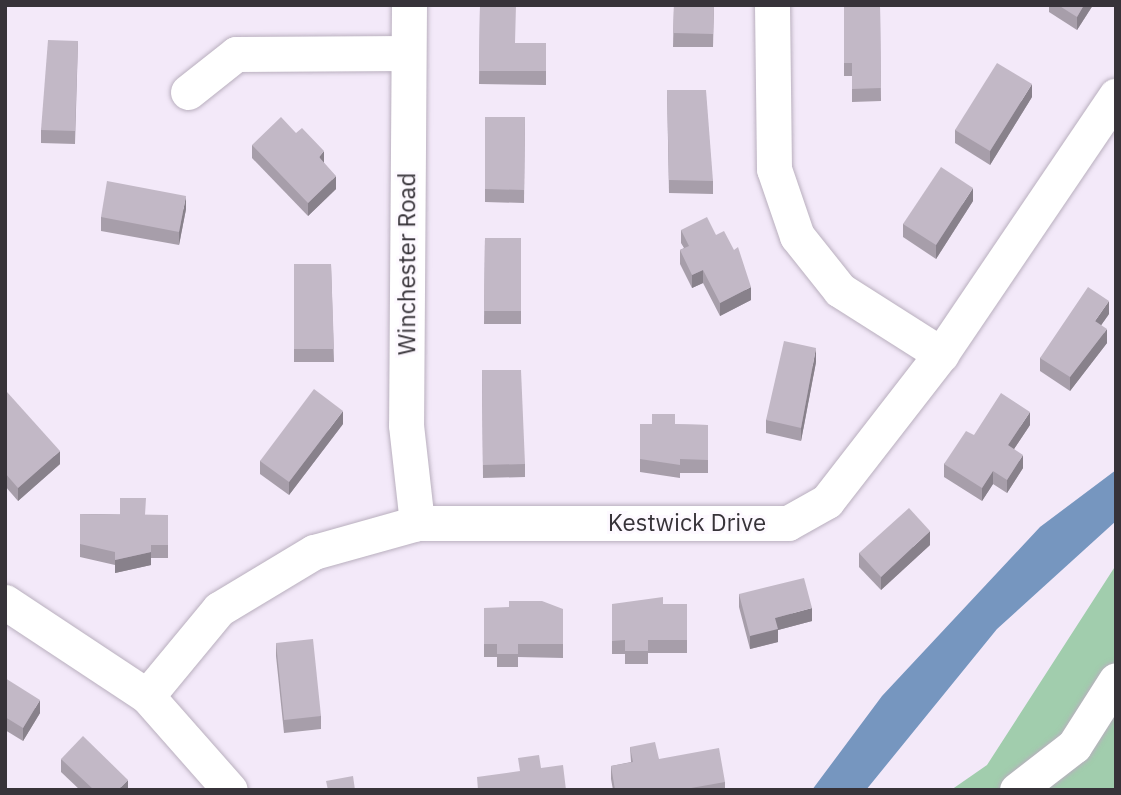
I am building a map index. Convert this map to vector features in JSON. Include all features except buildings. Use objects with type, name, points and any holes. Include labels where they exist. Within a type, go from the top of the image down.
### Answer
[{"type":"street","name":"Winchester Road","points":[[409,5],[407,425],[417,523]]},
{"type":"street","points":[[772,5],[774,169],[797,236],[841,290],[941,354]]},
{"type":"street","points":[[188,92],[236,54],[407,53]]},
{"type":"street","name":"Kestwick Drive","points":[[147,696],[219,609],[262,579],[314,551],[417,523],[788,523],[827,501],[941,354],[1116,96]]},
{"type":"street","points":[[5,602],[147,696],[230,790]]},
{"type":"street","points":[[1017,790],[1074,746],[1116,680]]},
{"type":"green space","points":[[1116,565],[1116,790],[951,790],[987,765]]},
{"type":"water","points":[[1116,470],[1116,521],[997,629],[866,790],[812,790],[882,696],[1040,527]]}]
